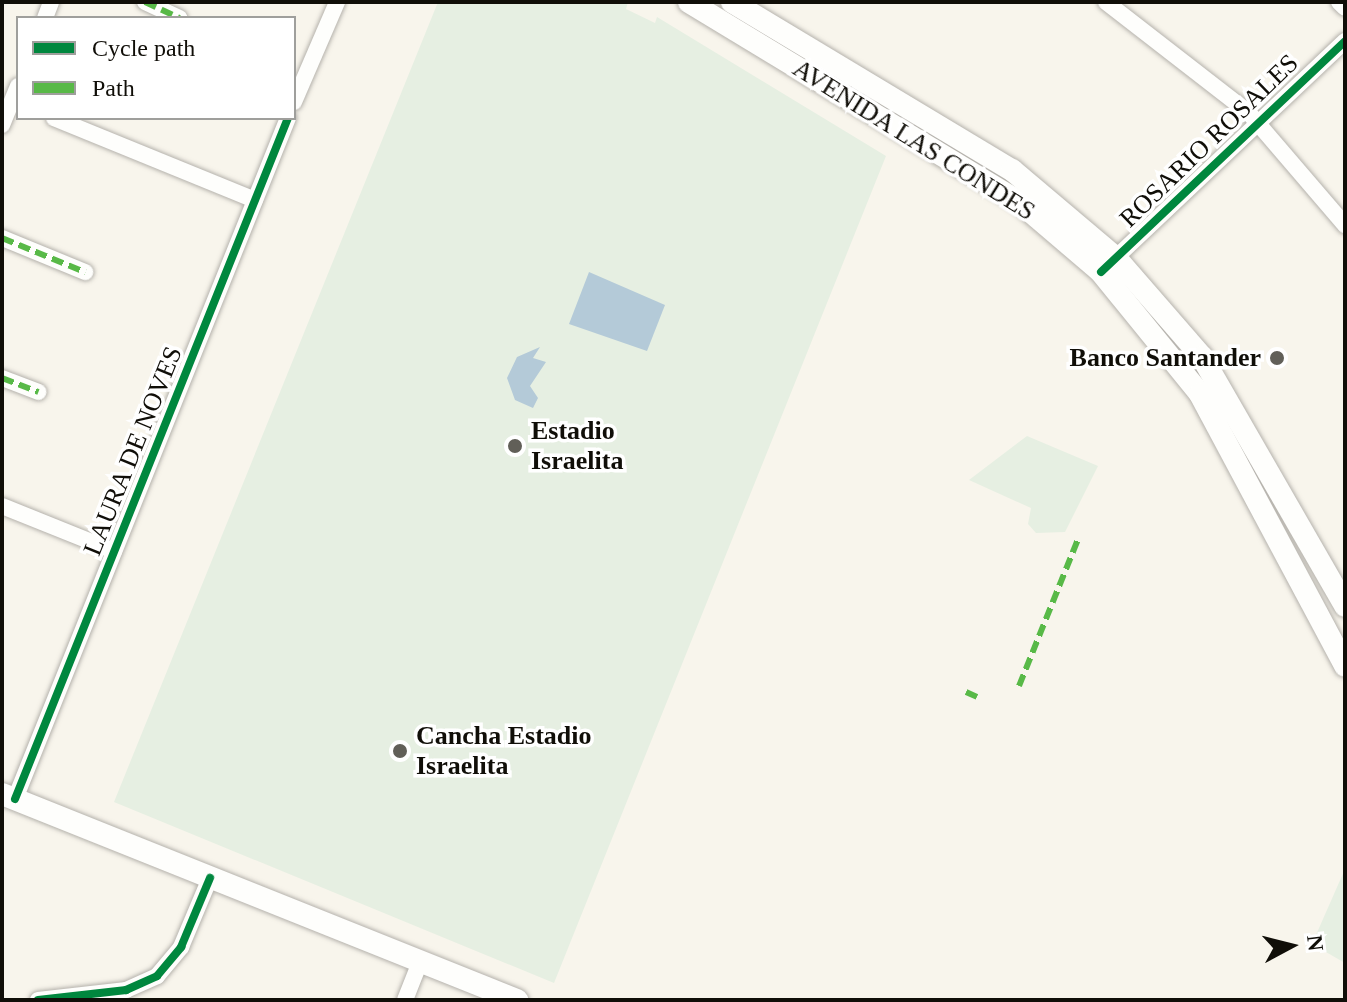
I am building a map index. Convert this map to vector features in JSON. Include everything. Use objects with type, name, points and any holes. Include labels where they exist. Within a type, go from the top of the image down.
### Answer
[{"type":"main road","name":"AVENIDA LAS CONDES","points":[[689,2],[1018,201],[1109,265],[1200,394],[1345,666]]},
{"type":"main road","name":"AVENIDA LAS CONDES","points":[[732,2],[1012,170],[1109,265],[1206,364],[1345,606]]},
{"type":"main road","points":[[8,797],[517,1000]]},
{"type":"street","points":[[145,2],[176,16]]},
{"type":"street","points":[[296,97],[337,2]]},
{"type":"street","points":[[1106,2],[1256,119],[1345,225]]},
{"type":"street","points":[[1339,2],[1345,8]]},
{"type":"street","name":"ROSARIO ROSALES","points":[[1109,265],[1256,119],[1345,41]]},
{"type":"street","points":[[2,125],[12,97]]},
{"type":"street","points":[[59,120],[255,200]]},
{"type":"street","name":"LAURA DE NOVES","points":[[8,797],[114,551],[287,120]]},
{"type":"street","points":[[2,238],[85,272]]},
{"type":"street","points":[[2,378],[38,392]]},
{"type":"street","points":[[2,506],[114,551]]},
{"type":"street","points":[[38,1000],[126,990],[157,976],[181,947],[210,878]]},
{"type":"street","points":[[405,1000],[420,962]]},
{"type":"shaded area","name":"Estadio Israelita","points":[[438,2],[628,2],[626,9],[655,23],[657,17],[886,156],[554,983],[114,802]]},
{"type":"shaded area","points":[[1027,436],[1098,466],[1065,532],[1036,533],[1028,524],[1031,508],[969,480]]},
{"type":"shaded area","points":[[1345,869],[1345,963],[1312,944]]},
{"type":"water","points":[[589,272],[665,305],[647,351],[569,324]]},
{"type":"water","points":[[540,347],[533,358],[546,362],[530,386],[538,398],[533,408],[515,400],[507,378],[517,357]]},
{"type":"marked path","points":[[145,2],[176,16]]},
{"type":"marked path","points":[[2,238],[85,272]]},
{"type":"marked path","points":[[2,378],[38,392]]},
{"type":"marked path","points":[[1019,686],[1079,537]]},
{"type":"marked path","points":[[966,692],[977,697]]},
{"type":"cycle path","points":[[1101,272],[1345,41]]},
{"type":"cycle path","points":[[15,799],[287,120]]},
{"type":"cycle path","points":[[38,1000],[126,990],[157,976],[181,947],[210,878]]},
{"type":"place","name":"Banco Santander","points":[[1277,358]]},
{"type":"place","name":"Estadio Israelita","points":[[515,446]]},
{"type":"place","name":"Cancha Estadio Israelita","points":[[400,751]]}]
